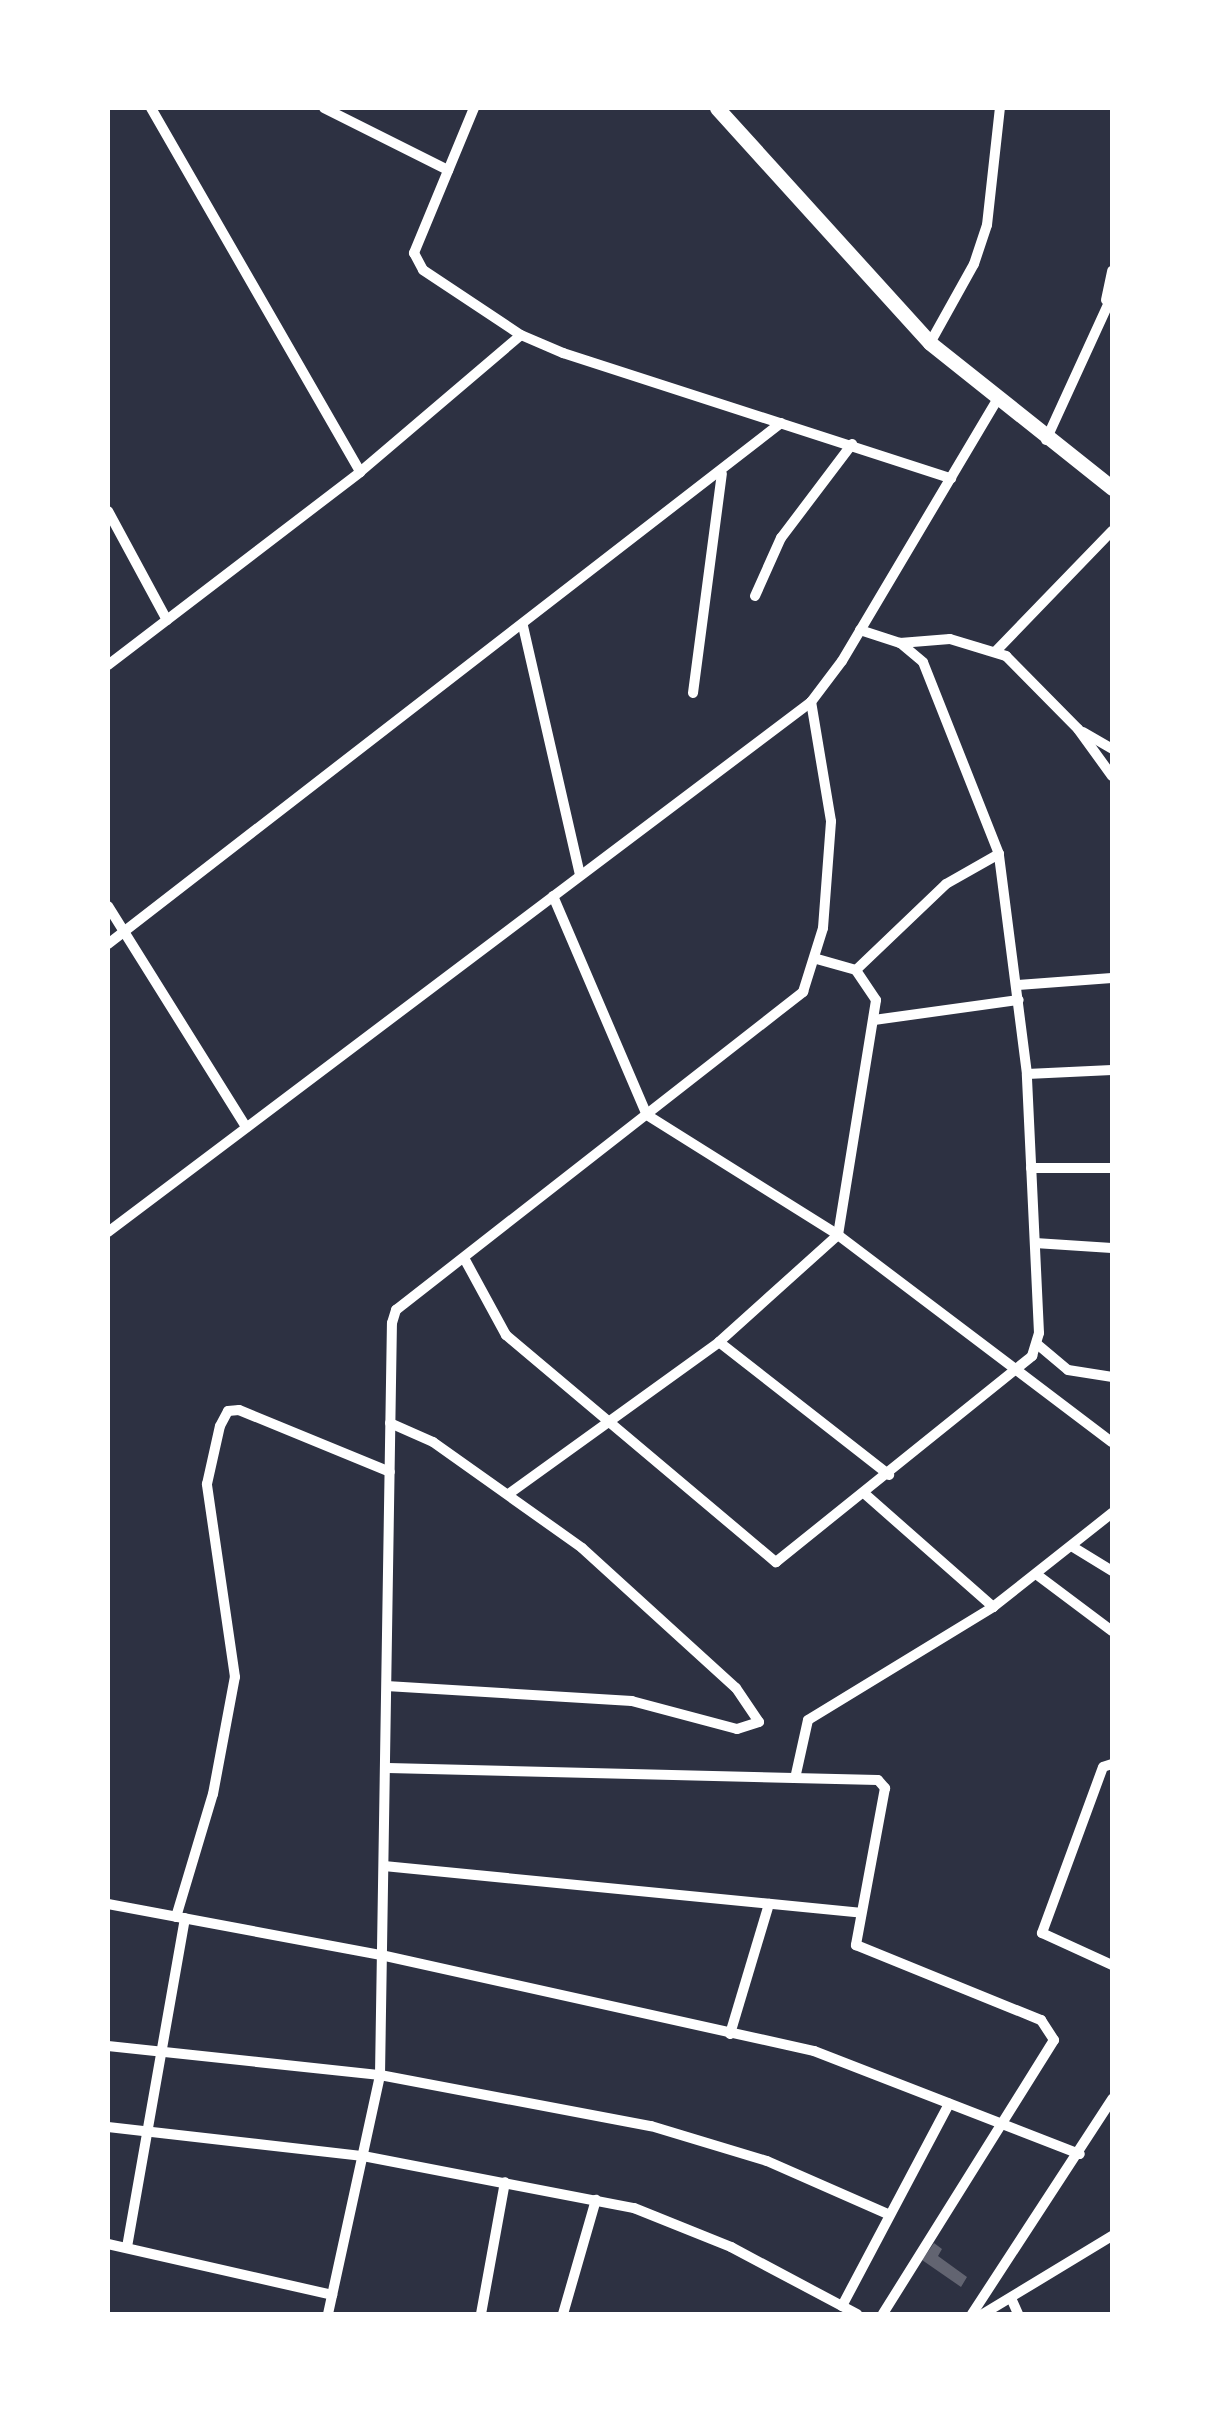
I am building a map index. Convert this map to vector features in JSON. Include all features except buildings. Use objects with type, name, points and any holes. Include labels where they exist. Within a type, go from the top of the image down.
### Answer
[{"type":"main road","points":[[717,108],[930,343],[996,402],[1112,488]]},
{"type":"street","points":[[152,108],[360,472]]},
{"type":"street","points":[[324,108],[448,170]]},
{"type":"street","points":[[474,108],[414,262],[521,335],[950,478]]},
{"type":"street","points":[[930,343],[974,264],[987,224],[1000,108]]},
{"type":"street","points":[[1046,440],[1109,300],[1112,272]]},
{"type":"street","points":[[108,665],[360,472],[521,335]]},
{"type":"street","points":[[108,1232],[811,702],[860,630],[996,402]]},
{"type":"street","points":[[108,944],[722,474],[781,423]]},
{"type":"street","points":[[755,596],[781,538],[852,444]]},
{"type":"street","points":[[693,693],[722,474]]},
{"type":"street","points":[[108,511],[167,620]]},
{"type":"street","points":[[996,651],[1112,531]]},
{"type":"street","points":[[523,626],[580,875]]},
{"type":"street","points":[[464,1258],[506,1335],[610,1418],[776,1562],[1020,1369],[1037,1344],[1027,1074],[998,854],[923,662],[900,643],[860,630]]},
{"type":"street","points":[[900,643],[950,639],[996,651],[1033,679],[1078,729],[1112,776]]},
{"type":"street","points":[[328,2314],[380,2075],[390,1686],[390,1408],[396,1310],[767,1026],[804,992],[817,958],[832,821],[811,702]]},
{"type":"street","points":[[1078,729],[1112,749]]},
{"type":"street","points":[[856,970],[946,884],[998,854]]},
{"type":"street","points":[[553,896],[647,1115],[838,1235],[1112,1442]]},
{"type":"street","points":[[108,906],[246,1127]]},
{"type":"street","points":[[514,1491],[719,1342],[838,1235],[876,1000],[856,970],[817,958]]},
{"type":"street","points":[[1018,984],[1112,978]]},
{"type":"street","points":[[874,1020],[1020,1000]]},
{"type":"street","points":[[1027,1074],[1112,1070]]},
{"type":"street","points":[[1031,1168],[1112,1168]]},
{"type":"street","points":[[1035,1243],[1112,1248]]},
{"type":"street","points":[[719,1342],[889,1475]]},
{"type":"street","points":[[1037,1344],[1068,1370],[1112,1377]]},
{"type":"street","points":[[127,2247],[164,2053],[181,1918],[213,1794],[235,1677],[207,1484],[220,1426],[228,1412],[239,1410],[390,1472]]},
{"type":"street","points":[[390,1424],[433,1442],[514,1491],[708,1662],[759,1722],[737,1729],[632,1700],[390,1686]]},
{"type":"street","points":[[865,1494],[994,1607]]},
{"type":"street","points":[[796,1774],[808,1720],[994,1607],[1112,1513]]},
{"type":"street","points":[[1073,1547],[1112,1570]]},
{"type":"street","points":[[1036,1574],[1112,1632]]},
{"type":"street","points":[[1112,1764],[1104,1767],[1042,1933],[1112,1964]]},
{"type":"street","points":[[388,1768],[796,1774],[868,1778],[885,1788],[856,1945],[882,1961],[1041,2020],[1053,2030],[1054,2040],[883,2314]]},
{"type":"street","points":[[384,1866],[860,1913]]},
{"type":"street","points":[[108,1904],[381,1955],[814,2052],[1080,2154]]},
{"type":"street","points":[[730,2034],[769,1904]]},
{"type":"street","points":[[108,2046],[380,2075],[651,2126],[767,2162],[890,2215]]},
{"type":"street","points":[[972,2314],[1080,2154],[1112,2099]]},
{"type":"street","points":[[842,2306],[949,2104]]},
{"type":"street","points":[[108,2127],[362,2156],[634,2208],[745,2254],[857,2314]]},
{"type":"street","points":[[481,2314],[506,2182]]},
{"type":"street","points":[[563,2314],[596,2200]]},
{"type":"street","points":[[983,2314],[1112,2236]]},
{"type":"street","points":[[108,2244],[332,2295]]},
{"type":"street","points":[[1010,2298],[1018,2314]]}]
